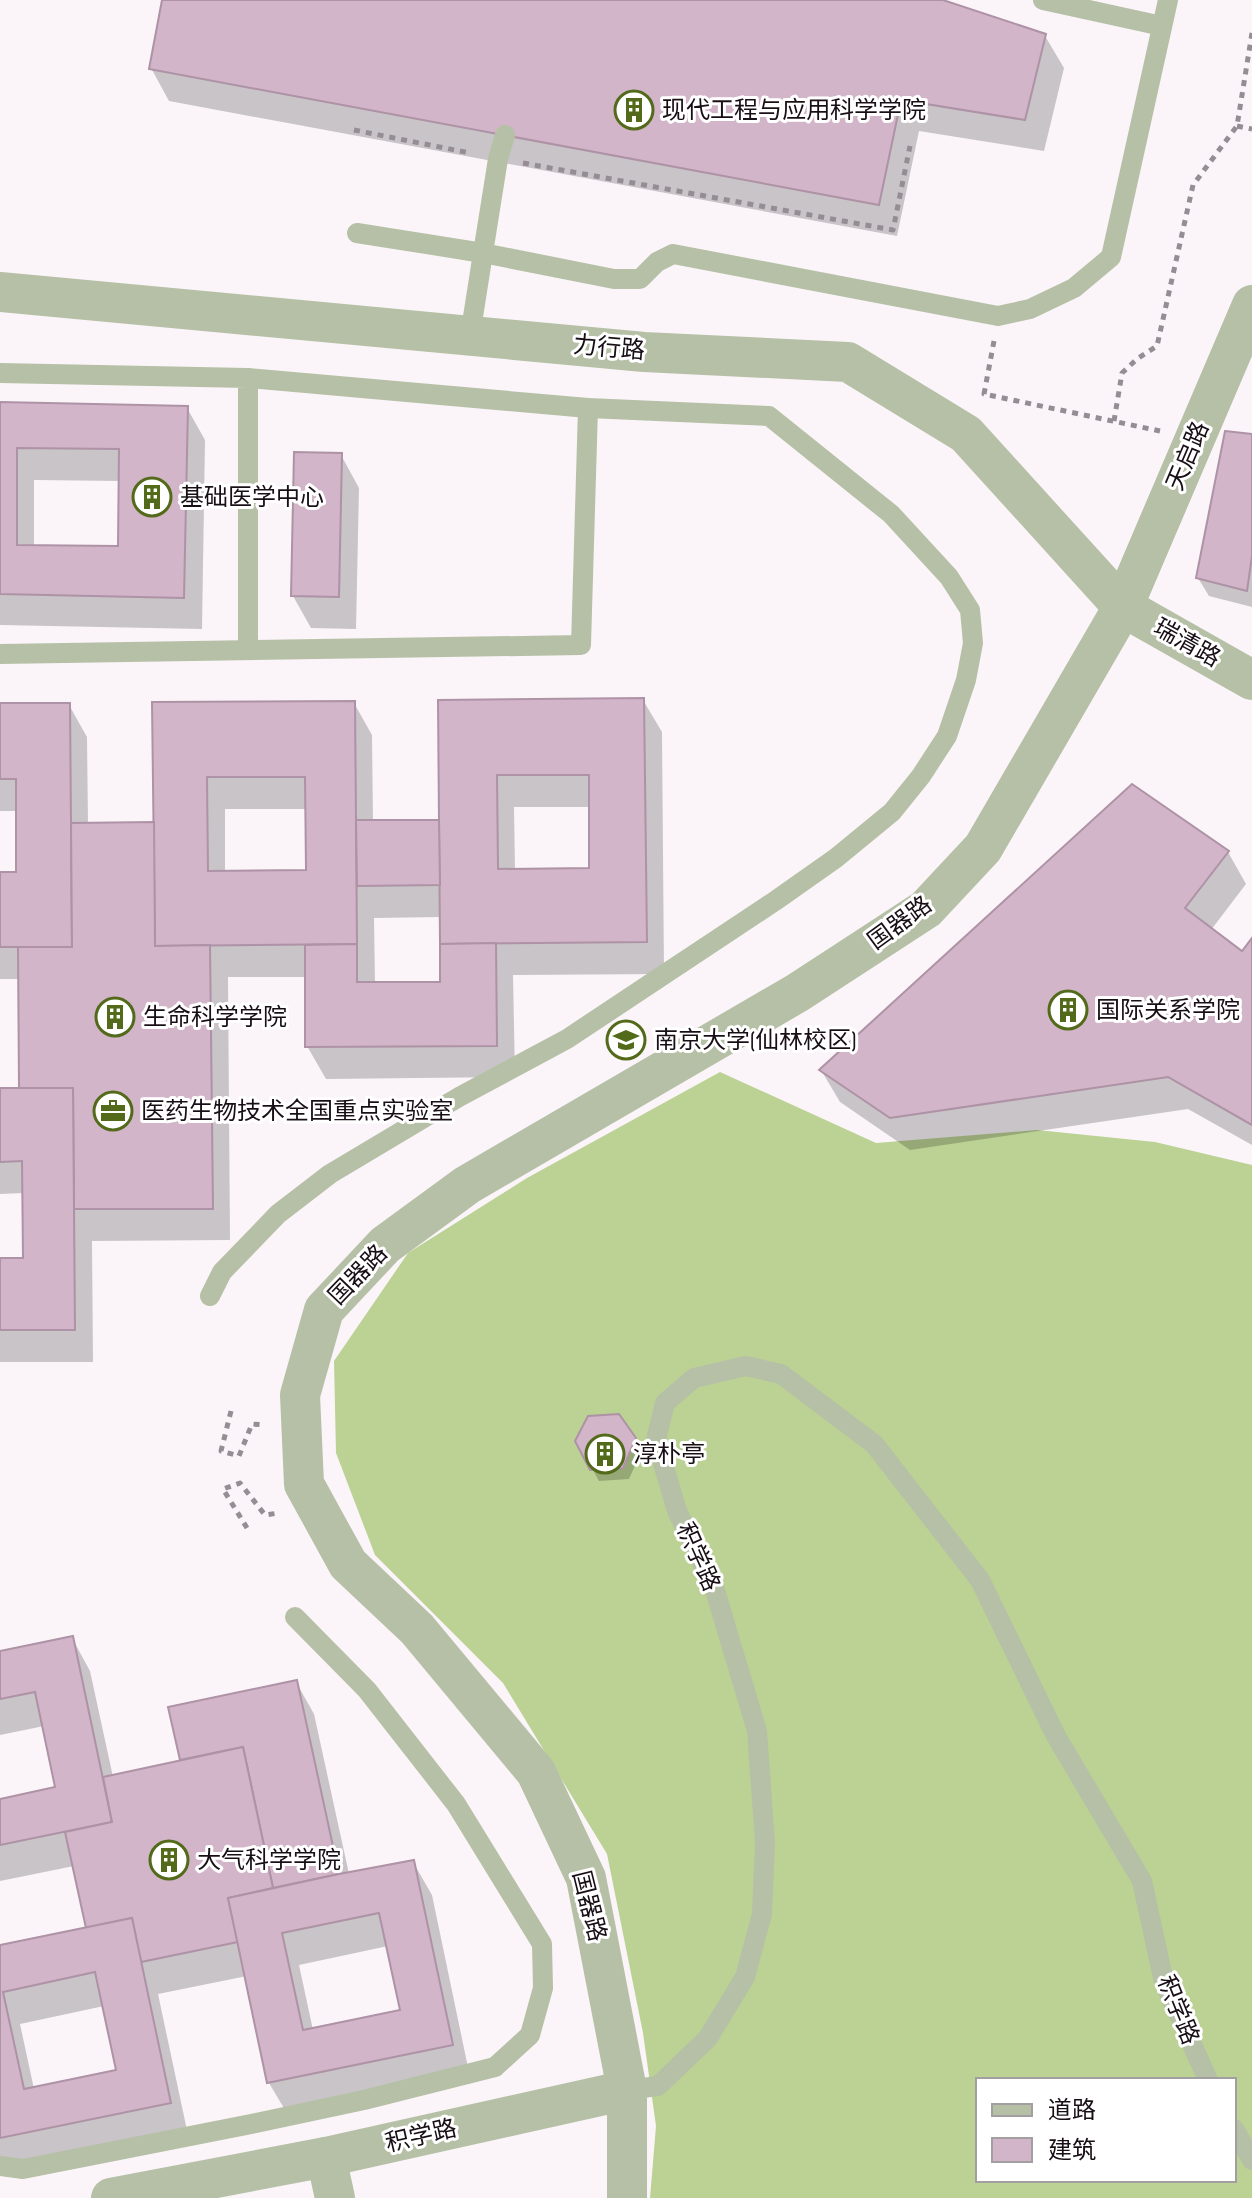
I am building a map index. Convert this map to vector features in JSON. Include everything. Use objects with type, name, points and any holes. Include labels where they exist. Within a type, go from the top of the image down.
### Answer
[{"type":"street","name":"力行路","points":[[0,292],[644,352],[848,362],[966,434],[1123,607]]},
{"type":"street","name":"天启路","points":[[1123,607],[1252,305]]},
{"type":"street","name":"瑞清路","points":[[1123,607],[1252,680]]},
{"type":"street","name":"国器路","points":[[627,2198],[627,2090],[586,1878],[536,1772],[417,1629],[348,1564],[304,1484],[300,1395],[324,1310],[385,1245],[467,1185],[797,993],[926,909],[983,848],[1123,607]]},
{"type":"street","name":"积学路","points":[[111,2198],[326,2157],[627,2090]]},
{"type":"street","points":[[326,2157],[335,2198]]},
{"type":"lane","points":[[1043,0],[1162,26]]},
{"type":"lane","points":[[357,233],[483,253],[614,279],[640,279],[657,262],[673,254],[998,316],[1030,309],[1074,288],[1111,257],[1168,0]]},
{"type":"lane","points":[[470,336],[498,159],[505,135]]},
{"type":"lane","points":[[0,373],[248,378],[588,408],[769,416],[891,514],[949,577],[970,610],[973,643],[966,680],[947,736],[892,812],[836,858],[775,901],[567,1039],[459,1097],[330,1174],[278,1214],[222,1272],[210,1296]]},
{"type":"lane","points":[[248,378],[248,650]]},
{"type":"lane","points":[[0,654],[581,645],[588,408]]},
{"type":"lane","name":"积学路","points":[[627,2090],[658,2086],[708,2038],[745,1977],[762,1914],[765,1842],[757,1731],[714,1587],[677,1511],[656,1440],[665,1403],[694,1378],[746,1366],[781,1374],[874,1444],[980,1580],[1056,1736],[1142,1881],[1164,1982],[1207,2078]]},
{"type":"lane","points":[[0,2166],[23,2169],[378,2096],[495,2067],[530,2035],[543,1988],[542,1944],[456,1804],[367,1690],[295,1617]]},
{"type":"lane","points":[[1236,2132],[1252,2160]]},
{"type":"path","points":[[998,316],[984,394],[1114,421],[1122,373],[1157,346],[1193,185],[1237,126],[1252,33]]},
{"type":"path","points":[[1237,126],[1252,129]]},
{"type":"path","points":[[354,130],[893,230],[910,146]]},
{"type":"path","points":[[231,1411],[221,1451],[239,1456],[252,1424],[261,1426],[301,1419]]},
{"type":"path","points":[[247,1528],[223,1489],[240,1483],[265,1515],[281,1513],[313,1501]]},
{"type":"green space","points":[[720,1072],[876,1143],[1037,1130],[1155,1142],[1252,1165],[1252,2198],[650,2198],[656,2126],[643,2033],[607,1854],[503,1683],[375,1555],[336,1453],[334,1361],[408,1253],[527,1178]]},
{"type":"building","name":"现代工程与应用科学学院","points":[[162,0],[943,0],[1046,34],[1025,120],[901,100],[879,205],[149,69]]},
{"type":"building","name":"基础医学中心","points":[[0,402],[188,406],[184,598],[0,594]],"holes":[[[17,448],[119,449],[118,546],[17,545]]]},
{"type":"building","points":[[1225,431],[1252,434],[1252,556],[1247,591],[1196,578]]},
{"type":"building","points":[[294,452],[342,453],[339,597],[291,596]]},
{"type":"building","points":[[644,698],[647,942],[440,944],[438,700]],"holes":[[[497,775],[589,775],[589,868],[498,869]]]},
{"type":"building","name":"生命科学学院","points":[[355,701],[357,944],[155,946],[152,702]],"holes":[[[207,777],[305,777],[306,870],[208,871]]]},
{"type":"building","points":[[0,703],[70,703],[72,947],[0,947],[0,872],[16,872],[16,779],[0,779]]},
{"type":"building","name":"国际关系学院","points":[[1132,784],[1229,851],[1185,908],[1242,951],[1252,938],[1252,1125],[1168,1077],[890,1118],[819,1070]]},
{"type":"building","points":[[356,820],[439,820],[440,885],[357,886]]},
{"type":"building","name":"生命科学学院","points":[[154,822],[155,946],[210,945],[213,1209],[74,1209],[73,1088],[19,1088],[18,947],[72,947],[71,823]]},
{"type":"building","name":"生命科学学院","points":[[496,943],[497,1046],[305,1047],[305,945],[357,944],[357,982],[440,982],[440,944]]},
{"type":"building","points":[[0,1088],[73,1088],[75,1330],[0,1330],[0,1258],[23,1258],[22,1161],[0,1162]]},
{"type":"building","name":"淳朴亭","points":[[619,1414],[636,1438],[623,1468],[590,1470],[575,1441],[588,1416]]},
{"type":"building","points":[[73,1636],[112,1822],[0,1845],[0,1799],[55,1787],[35,1692],[0,1699],[0,1651]]},
{"type":"building","name":"大气科学学院","points":[[297,1680],[339,1874],[273,1888],[243,1747],[180,1760],[168,1707]]},
{"type":"building","name":"大气科学学院","points":[[243,1747],[273,1888],[228,1898],[238,1942],[141,1962],[132,1918],[86,1928],[65,1832],[112,1822],[103,1777]]},
{"type":"building","name":"大气科学学院","points":[[414,1860],[453,2045],[267,2083],[228,1898]],"holes":[[[379,1913],[400,2010],[303,2030],[282,1933]]]},
{"type":"building","points":[[132,1918],[171,2103],[0,2138],[0,1945]],"holes":[[[95,1972],[116,2070],[24,2089],[3,1992]]]},
{"type":"place","name":"现代工程与应用科学学院","points":[[634,110]]},
{"type":"place","name":"基础医学中心","points":[[152,497]]},
{"type":"place","name":"国际关系学院","points":[[1068,1010]]},
{"type":"place","name":"生命科学学院","points":[[115,1017]]},
{"type":"place","name":"南京大学(仙林校区)","points":[[626,1040]]},
{"type":"place","name":"医药生物技术全国重点实验室","points":[[113,1111]]},
{"type":"place","name":"淳朴亭","points":[[605,1454]]},
{"type":"place","name":"大气科学学院","points":[[169,1860]]}]
